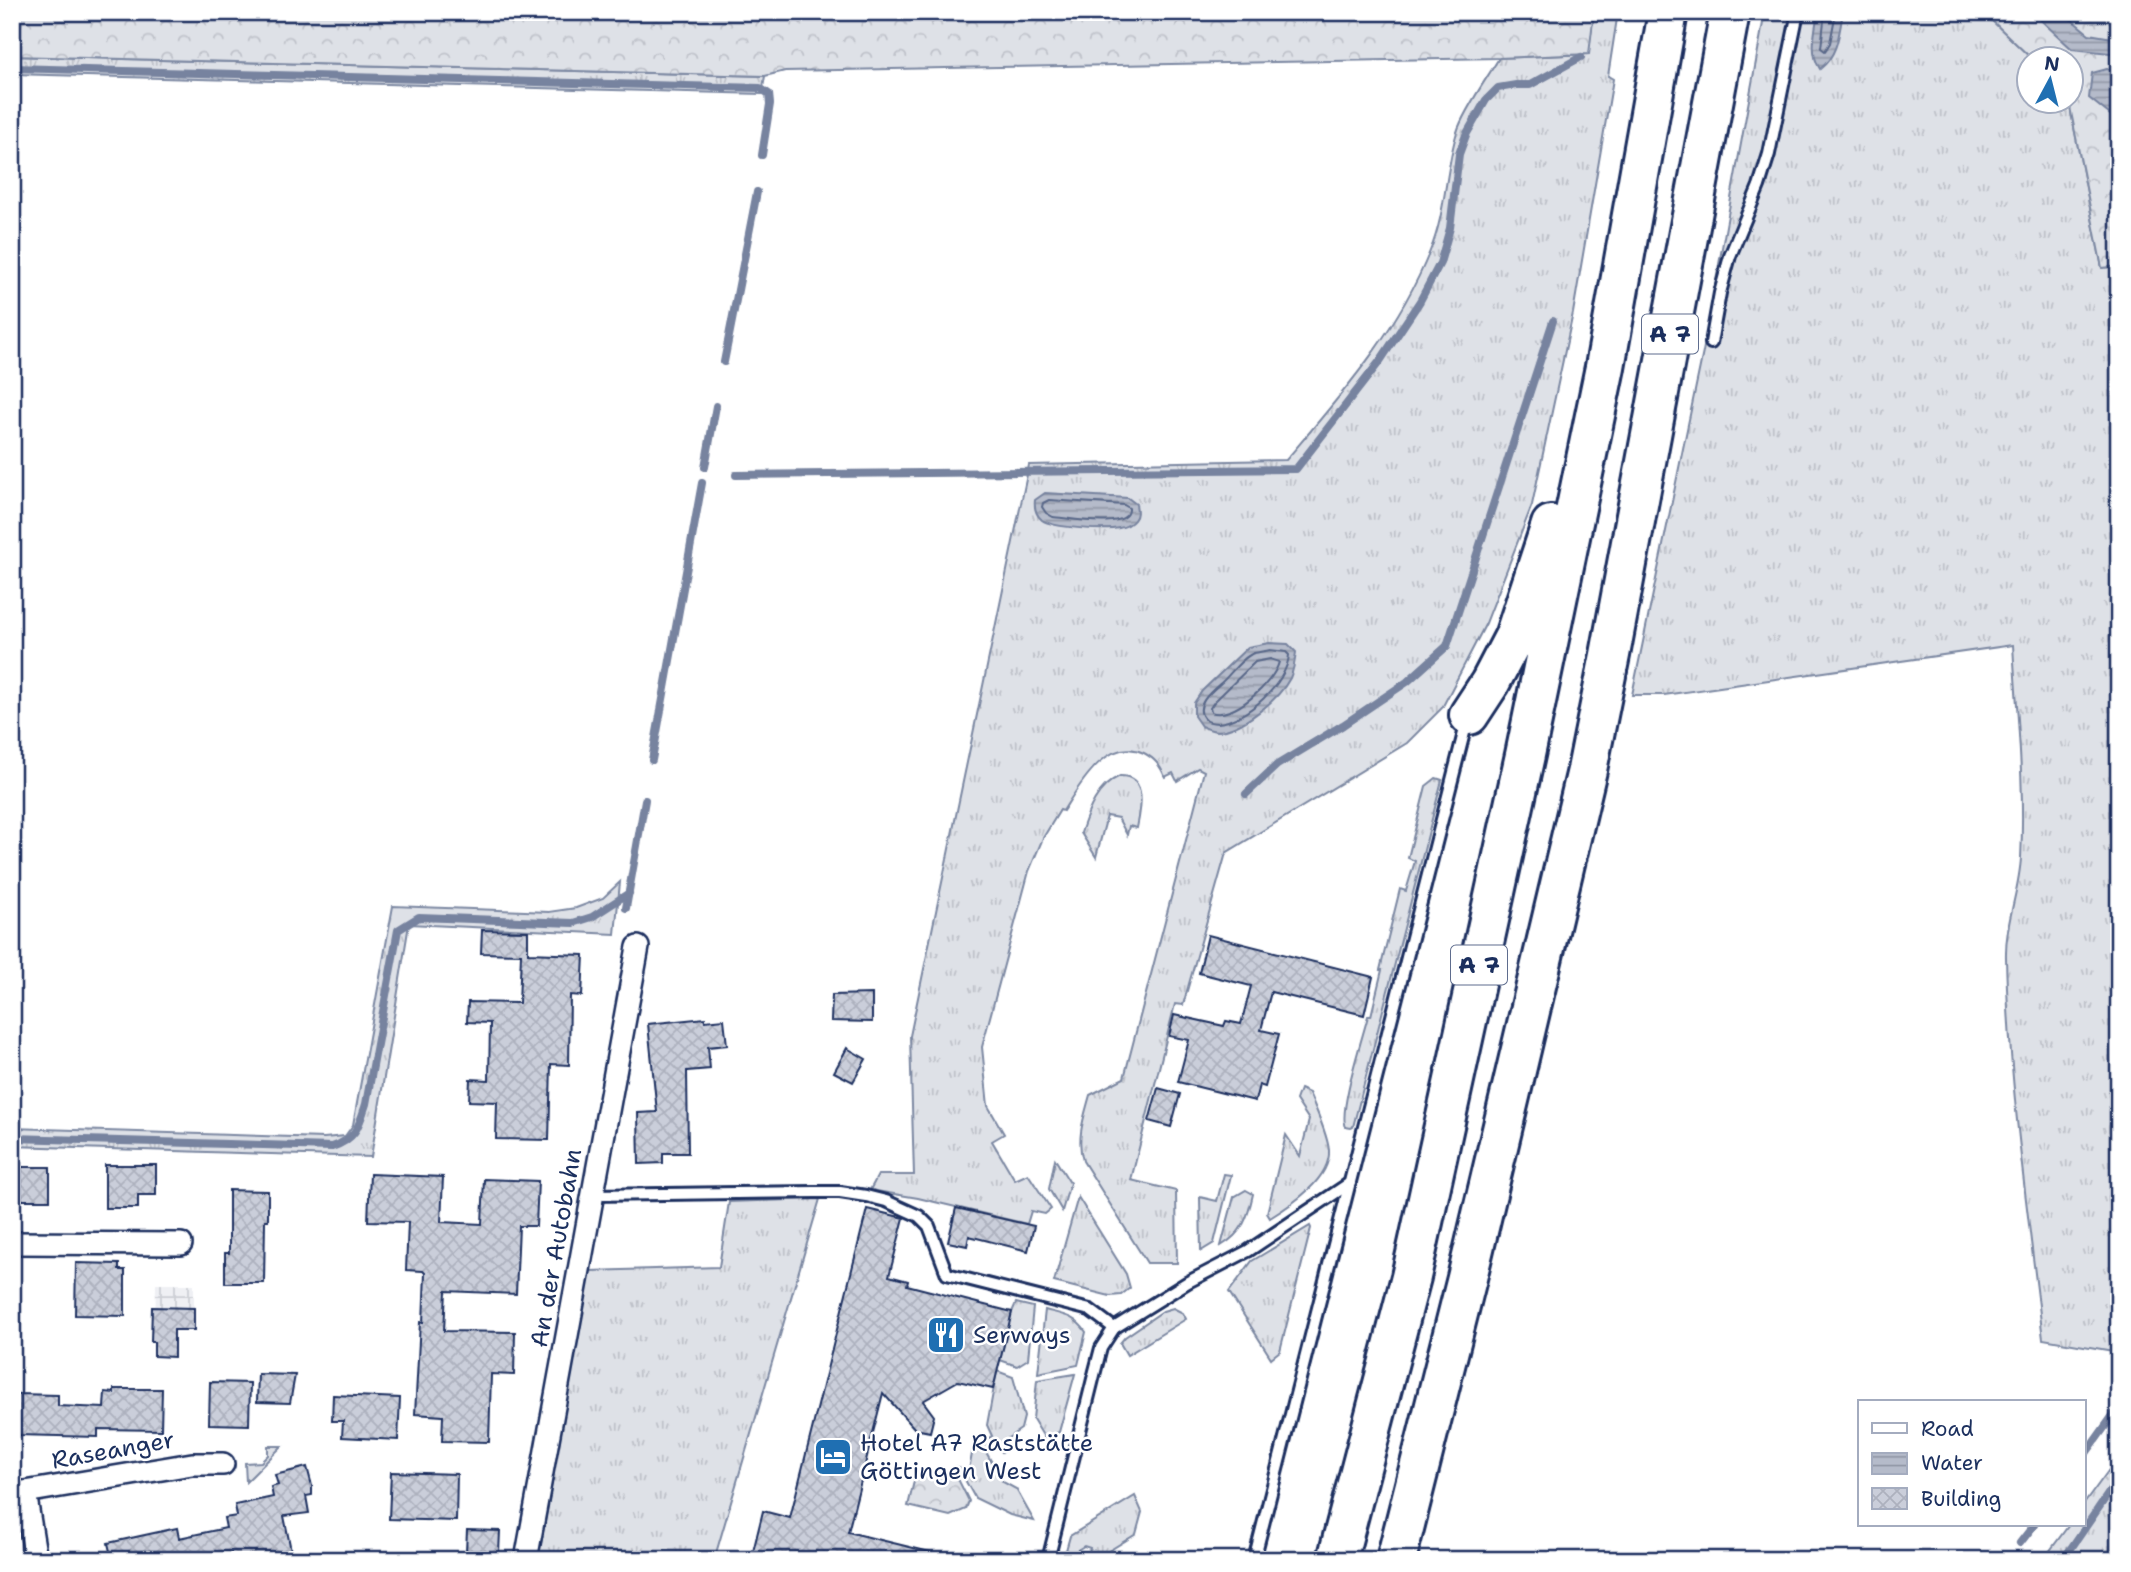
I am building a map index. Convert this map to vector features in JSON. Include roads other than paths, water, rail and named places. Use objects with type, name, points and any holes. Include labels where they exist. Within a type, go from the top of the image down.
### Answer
[{"type":"highway","name":"A 7","points":[[1337,1560],[1411,1277],[1522,769],[1605,367],[1668,12]]},
{"type":"highway","name":"A 7","points":[[1396,1560],[1467,1278],[1587,770],[1730,12]]},
{"type":"highway","points":[[1469,715],[1490,683],[1514,637],[1605,367]]},
{"type":"street","name":"An der Autobahn","points":[[526,1560],[638,947]]},
{"type":"street","points":[[12,1243],[181,1244]]},
{"type":"street","name":"Raseanger","points":[[19,1492],[192,1464],[223,1464]]},
{"type":"street","points":[[19,1492],[36,1560]]},
{"type":"lane","points":[[1711,343],[1730,256],[1769,154],[1798,12]]},
{"type":"lane","points":[[1254,1560],[1469,715]]},
{"type":"lane","points":[[1048,1560],[1101,1348],[1114,1328],[1217,1266],[1248,1251],[1350,1183]]},
{"type":"lane","points":[[592,1195],[840,1192],[886,1201],[919,1216],[929,1226],[947,1274],[1090,1310],[1114,1328]]},
{"type":"water","points":[[1818,12],[1843,12],[1834,51],[1820,69],[1814,49]]},
{"type":"water","points":[[2032,12],[2062,12],[2089,34],[2119,39],[2119,54],[2086,50],[2086,46],[2069,46]]},
{"type":"water","points":[[2107,69],[2119,70],[2119,122],[2089,98],[2092,73]]},
{"type":"water","points":[[1045,493],[1128,498],[1136,504],[1137,515],[1131,523],[1112,529],[1068,527],[1048,523],[1038,516],[1035,506],[1035,500]]},
{"type":"water","points":[[1269,643],[1288,644],[1296,652],[1290,678],[1285,686],[1268,704],[1237,726],[1217,731],[1201,726],[1194,716],[1194,703],[1202,691],[1248,647]]},
{"type":"waterway","points":[[736,475],[1296,469],[1380,361],[1420,301],[1440,263],[1450,228],[1459,154],[1466,135],[1486,100],[1498,88],[1530,85],[1581,57]]},
{"type":"waterway","points":[[12,68],[760,88],[769,94],[770,104],[762,155]]},
{"type":"waterway","points":[[724,362],[757,192]]},
{"type":"waterway","points":[[1246,794],[1277,765],[1407,682],[1447,646],[1553,321]]},
{"type":"waterway","points":[[705,467],[716,406]]},
{"type":"waterway","points":[[652,760],[702,483]]},
{"type":"waterway","points":[[626,908],[645,800]]},
{"type":"waterway","points":[[12,1138],[332,1147],[340,1144],[355,1131],[366,1104],[398,930],[419,917],[573,923],[592,917],[629,893]]},
{"type":"waterway","points":[[2086,1453],[2114,1414]]},
{"type":"waterway","points":[[2063,1560],[2119,1478]]},
{"type":"waterway","points":[[2020,1543],[2033,1526]]},
{"type":"place","name":"Serways","points":[[946,1335]]},
{"type":"place","name":"Hotel A7 Raststätte Göttingen West","points":[[833,1457]]}]
